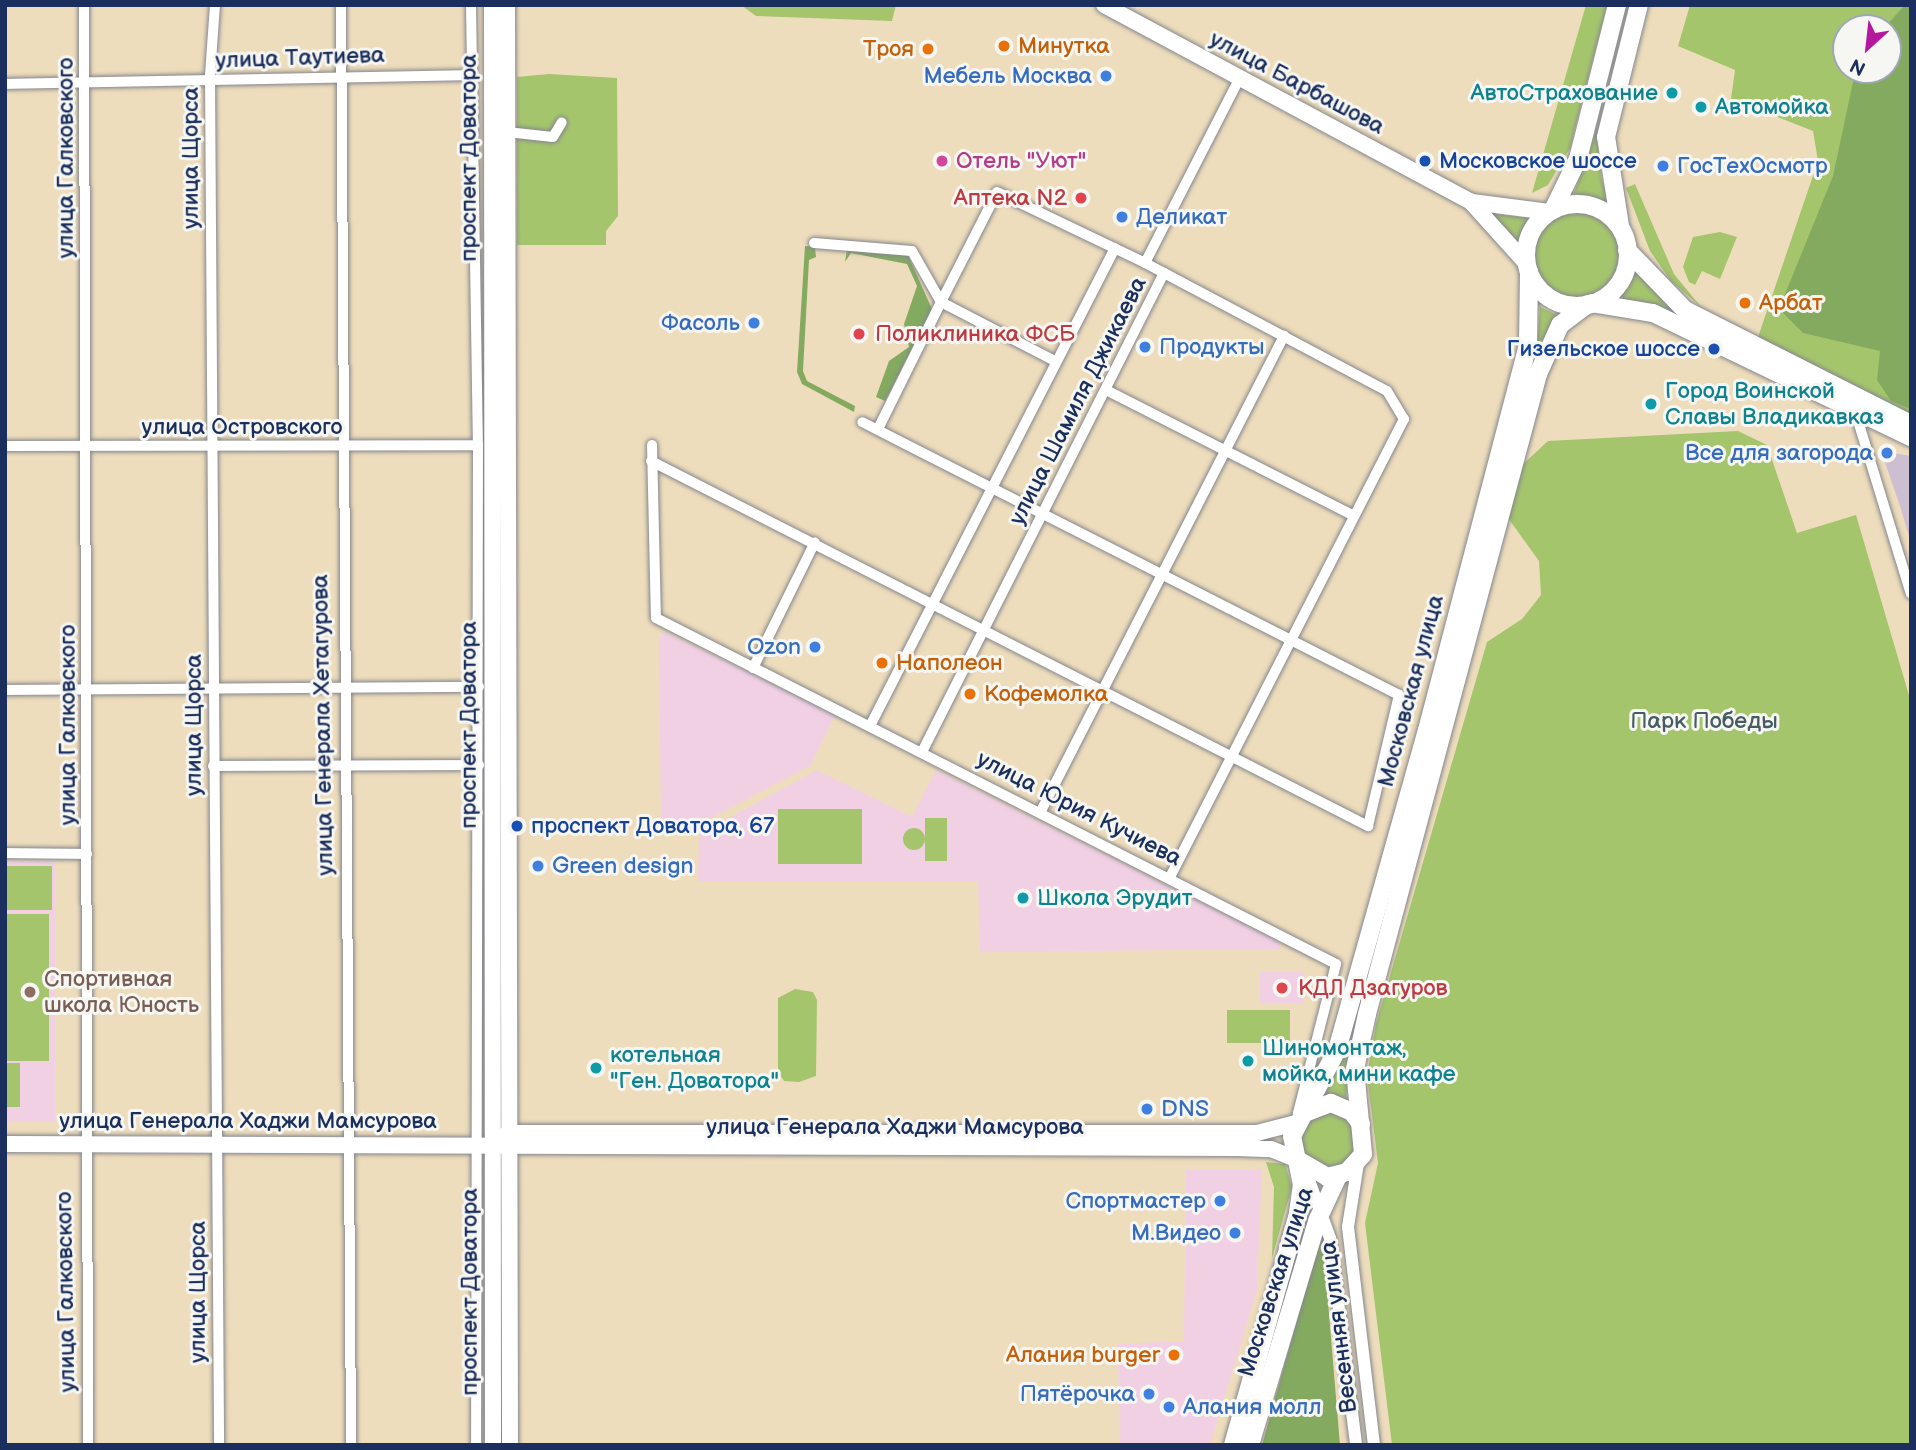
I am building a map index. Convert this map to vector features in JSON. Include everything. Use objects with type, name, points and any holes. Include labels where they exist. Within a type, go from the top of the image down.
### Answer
[{"type":"highway","points":[[1617,5],[1578,159],[1551,211],[1528,239],[1528,268],[1556,301],[1653,313],[1911,437]]},
{"type":"highway","points":[[1590,304],[1621,280],[1627,250],[1606,137],[1639,5]]},
{"type":"highway","points":[[1551,211],[1596,208],[1622,232]]},
{"type":"highway","points":[[1627,250],[1685,310],[1911,424]]},
{"type":"highway","name":"Московская улица","points":[[1233,1445],[1298,1213],[1302,1165],[1299,1119],[1337,1050],[1427,730],[1528,345],[1528,268]]},
{"type":"highway","name":"Московская улица","points":[[1250,1445],[1322,1210],[1338,1176],[1358,1163],[1365,1145],[1357,1054],[1532,395],[1555,334],[1590,304]]},
{"type":"highway","points":[[1299,1119],[1331,1103],[1352,1112],[1362,1125]]},
{"type":"highway","name":"Московская улица","points":[[1302,1165],[1338,1176]]},
{"type":"main road","name":"проспект Доватора","points":[[492,5],[493,1445]]},
{"type":"main road","name":"проспект Доватора","points":[[507,5],[510,1445]]},
{"type":"main road","name":"улица Барбашова","points":[[1104,5],[1470,201],[1528,268]]},
{"type":"main road","name":"улица Барбашова","points":[[1470,201],[1551,211]]},
{"type":"main road","name":"улица Генерала Хаджи Мамсурова","points":[[509,1133],[1258,1133],[1299,1119]]},
{"type":"main road","points":[[492,1143],[509,1133]]},
{"type":"main road","points":[[688,1133],[689,1150]]},
{"type":"main road","name":"улица Генерала Хаджи Мамсурова","points":[[5,1144],[492,1143],[509,1150],[1237,1148],[1271,1149],[1302,1165]]},
{"type":"street","name":"улица Галковского","points":[[84,5],[88,687],[83,1145],[88,1445]]},
{"type":"street","name":"улица Щорса","points":[[215,5],[210,80],[211,446],[219,1445]]},
{"type":"street","name":"улица Генерала Хетагурова","points":[[341,5],[338,75],[340,446],[351,1445]]},
{"type":"street","name":"проспект Доватора","points":[[471,5],[479,687],[473,1143],[476,1445]]},
{"type":"street","name":"улица Таутиева","points":[[5,84],[85,84],[338,75],[471,75]]},
{"type":"street","name":"улица Шамиля Джикаева","points":[[922,752],[1164,273],[1144,263],[1240,77]]},
{"type":"street","points":[[507,132],[554,137],[562,122]]},
{"type":"street","points":[[878,429],[997,192],[1144,263]]},
{"type":"street","points":[[814,243],[912,251],[942,302],[1055,361]]},
{"type":"street","name":"улица Шамиля Джикаева","points":[[870,726],[1115,248]]},
{"type":"street","points":[[1164,273],[1387,391],[1404,411],[1354,516],[1170,877]]},
{"type":"street","points":[[1041,811],[1284,336]]},
{"type":"street","points":[[1106,390],[1354,516]]},
{"type":"street","points":[[1855,410],[1911,594]]},
{"type":"street","points":[[652,445],[651,461],[1103,687],[1368,826],[1399,695],[993,483],[862,422]]},
{"type":"street","name":"улица Островского","points":[[5,446],[478,444]]},
{"type":"street","name":"улица Юрия Кучиева","points":[[651,461],[656,618],[1041,811],[1335,964],[1299,1119]]},
{"type":"street","points":[[753,668],[815,542]]},
{"type":"street","points":[[5,690],[88,687],[479,687]]},
{"type":"street","points":[[214,766],[479,765]]},
{"type":"street","points":[[5,853],[87,854]]},
{"type":"street","name":"Весенняя улица","points":[[1358,1163],[1348,1227],[1374,1445]]},
{"type":"street","name":"Весенняя улица","points":[[1302,1165],[1322,1210],[1356,1445]]},
{"type":"shaded area","points":[[1881,451],[1911,456],[1911,543],[1900,506]]},
{"type":"shaded area","points":[[665,632],[835,715],[810,766],[682,833],[661,824],[659,637]]},
{"type":"shaded area","points":[[817,770],[912,817],[936,770],[1278,941],[1280,949],[980,952],[978,882],[698,882],[699,834]]},
{"type":"shaded area","name":"Спортивная школа Юность","points":[[5,861],[55,861],[55,1122],[5,1122]]},
{"type":"shaded area","name":"КДЛ Дзагуров","points":[[1260,972],[1303,972],[1303,1003],[1260,1003]]},
{"type":"shaded area","points":[[1262,1169],[1257,1290],[1210,1445],[1119,1445],[1118,1344],[1184,1341],[1186,1170]]},
{"type":"green space","points":[[741,5],[896,5],[892,21],[756,16]]},
{"type":"green space","points":[[1586,5],[1607,5],[1570,148],[1548,185],[1532,193]]},
{"type":"green space","points":[[1690,5],[1911,5],[1911,415],[1757,340],[1818,161],[1813,131],[1731,99],[1735,70],[1678,46]]},
{"type":"green space","points":[[1905,5],[1911,5],[1911,409],[1891,401],[1877,380],[1880,351],[1803,333],[1779,309],[1833,176],[1853,84],[1902,84],[1902,14],[1897,14]]},
{"type":"green space","points":[[549,74],[617,78],[618,216],[606,231],[606,245],[517,245],[517,77]]},
{"type":"green space","points":[[1597,129],[1601,177],[1609,203],[1574,193]]},
{"type":"green space","points":[[1635,184],[1674,274],[1701,307],[1671,281],[1650,251],[1626,188]]},
{"type":"green space","points":[[1487,213],[1528,218],[1519,243]]},
{"type":"green space","points":[[1577,213],[1593,216],[1607,225],[1616,239],[1619,255],[1616,271],[1607,285],[1593,294],[1577,297],[1561,294],[1547,285],[1538,271],[1535,255],[1538,239],[1547,225],[1561,216]]},
{"type":"green space","points":[[1720,232],[1737,237],[1720,279],[1702,271],[1695,285],[1689,282],[1683,267],[1693,237]]},
{"type":"green space","points":[[805,246],[815,247],[816,257],[809,260],[803,371],[807,381],[855,406],[854,412],[802,384],[797,372]]},
{"type":"green space","points":[[847,249],[907,253],[932,309],[885,401],[876,397],[889,361],[909,347],[904,324],[917,286],[907,264],[851,253],[845,262]]},
{"type":"green space","points":[[1636,269],[1693,324],[1620,298]]},
{"type":"green space","points":[[1540,307],[1559,316],[1539,350],[1537,349]]},
{"type":"green space","name":"Парк Победы","points":[[1738,431],[1767,445],[1797,533],[1856,515],[1911,702],[1911,1445],[1392,1445],[1365,1223],[1378,1163],[1367,1075],[1376,1024],[1487,642],[1522,619],[1541,595],[1539,561],[1508,518],[1522,465],[1548,441]]},
{"type":"green space","points":[[778,809],[862,809],[862,864],[778,864]]},
{"type":"green space","points":[[925,818],[947,818],[947,861],[925,861]]},
{"type":"green space","points":[[914,828],[922,831],[925,839],[922,847],[914,850],[906,847],[903,839],[906,831]]},
{"type":"green space","points":[[5,866],[52,866],[52,910],[5,910]]},
{"type":"green space","points":[[5,914],[49,914],[49,1061],[5,1061]]},
{"type":"green space","points":[[795,989],[813,992],[817,1000],[816,1076],[799,1082],[784,1081],[778,1072],[778,998]]},
{"type":"green space","points":[[1227,1010],[1290,1010],[1290,1043],[1227,1043]]},
{"type":"green space","points":[[1347,1040],[1353,1041],[1345,1104],[1323,1098]]},
{"type":"green space","points":[[5,1063],[20,1063],[20,1107],[5,1107]]},
{"type":"green space","points":[[1328,1111],[1343,1116],[1351,1124],[1356,1139],[1351,1154],[1343,1162],[1328,1167],[1313,1162],[1305,1154],[1300,1139],[1305,1124],[1313,1116]]},
{"type":"green space","points":[[1266,1162],[1285,1164],[1292,1187],[1272,1258],[1274,1187]]},
{"type":"green space","points":[[1322,1231],[1340,1445],[1262,1445]]},
{"type":"place","name":"Минутка","points":[[1004,46]]},
{"type":"place","name":"Троя","points":[[928,49]]},
{"type":"place","name":"Мебель Москва","points":[[1106,76]]},
{"type":"place","name":"АвтоСтрахование","points":[[1672,93]]},
{"type":"place","name":"Автомойка","points":[[1701,107]]},
{"type":"place","name":"Отель \"Уют\"","points":[[942,161]]},
{"type":"place","name":"Московское шоссе","points":[[1425,161]]},
{"type":"place","name":"ГосТехОсмотр","points":[[1663,166]]},
{"type":"place","name":"Аптека N2","points":[[1081,198]]},
{"type":"place","name":"Деликат","points":[[1122,217]]},
{"type":"place","name":"Арбат","points":[[1745,303]]},
{"type":"place","name":"Фасоль","points":[[754,323]]},
{"type":"place","name":"Поликлиника ФСБ","points":[[859,334]]},
{"type":"place","name":"Продукты","points":[[1145,347]]},
{"type":"place","name":"Гизельское шоссе","points":[[1714,349]]},
{"type":"place","name":"Город Воинской Славы Владикавказ","points":[[1651,404]]},
{"type":"place","name":"Все для загорода","points":[[1887,453]]},
{"type":"place","name":"Ozon","points":[[815,647]]},
{"type":"place","name":"Наполеон","points":[[882,663]]},
{"type":"place","name":"Кофемолка","points":[[970,694]]},
{"type":"place","name":"проспект Доватора, 67","points":[[517,826]]},
{"type":"place","name":"Green design","points":[[538,866]]},
{"type":"place","name":"Школа Эрудит","points":[[1023,898]]},
{"type":"place","name":"КДЛ Дзагуров","points":[[1282,988]]},
{"type":"place","name":"Спортивная школа Юность","points":[[30,992]]},
{"type":"place","name":"Шиномонтаж, мойка, мини кафе","points":[[1248,1061]]},
{"type":"place","name":"котельная \"Ген. Доватора\"","points":[[596,1068]]},
{"type":"place","name":"DNS","points":[[1147,1109]]},
{"type":"place","name":"Спортмастер","points":[[1220,1201]]},
{"type":"place","name":"М.Видео","points":[[1235,1233]]},
{"type":"place","name":"Алания burger","points":[[1174,1355]]},
{"type":"place","name":"Пятёрочка","points":[[1149,1394]]},
{"type":"place","name":"Алания молл","points":[[1169,1407]]}]
